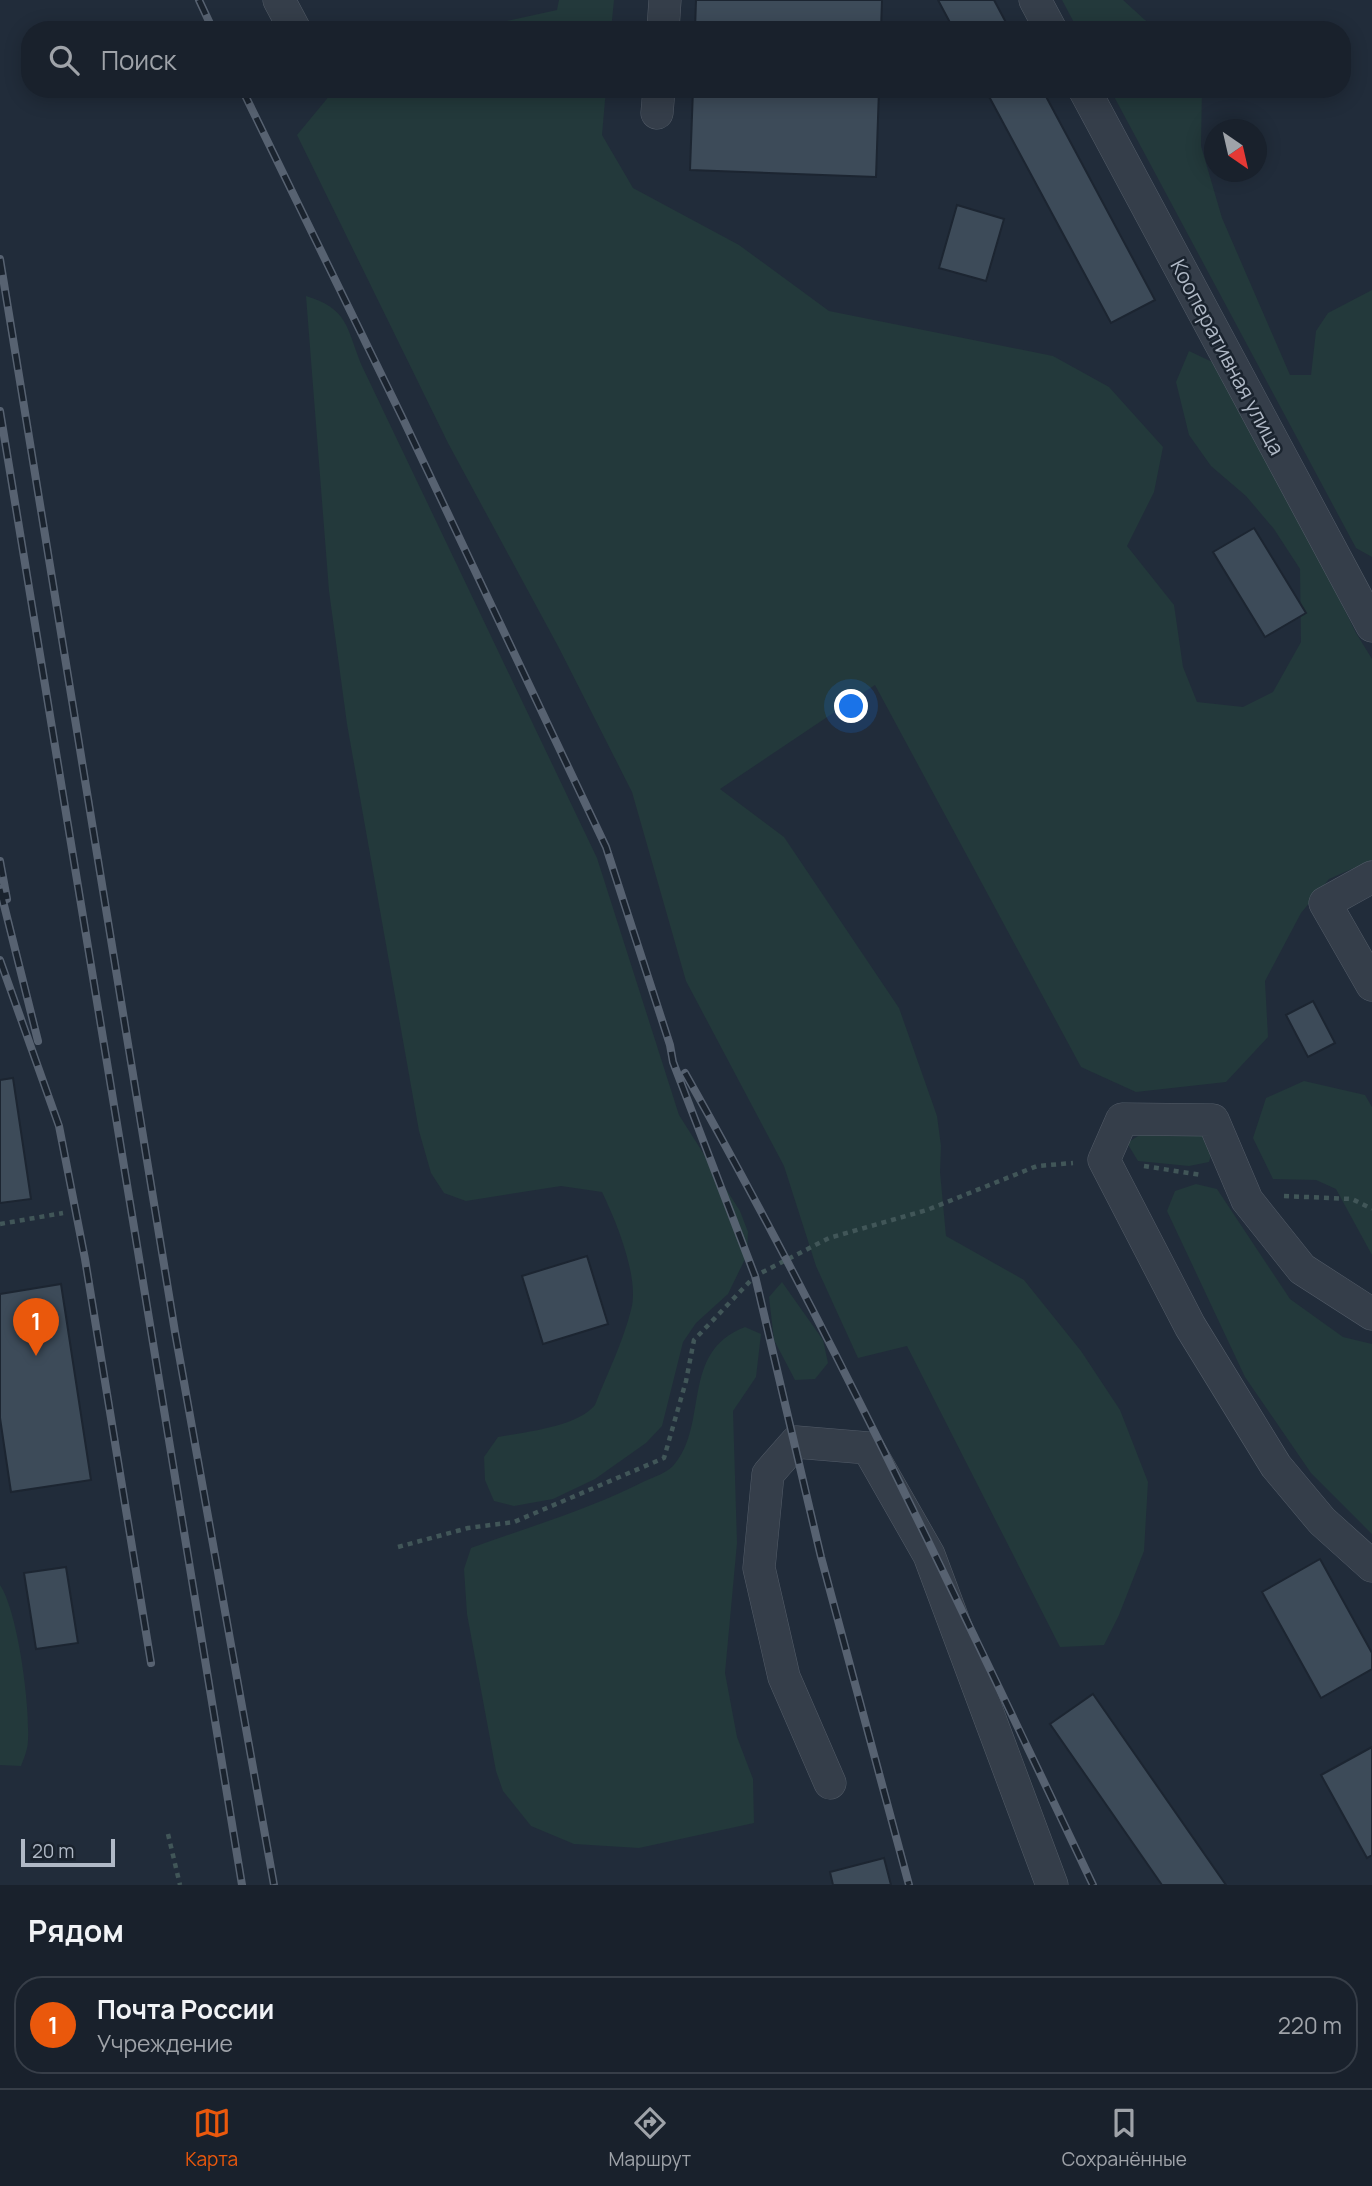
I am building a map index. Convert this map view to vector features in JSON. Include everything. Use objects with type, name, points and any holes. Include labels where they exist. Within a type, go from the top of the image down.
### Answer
[{"type":"street","points":[[279,0],[290,21]]},
{"type":"street","points":[[664,21],[665,0]]},
{"type":"street","points":[[1035,0],[1046,21]]},
{"type":"street","name":"Кооперативная улица","points":[[1089,98],[1372,626]]},
{"type":"street","points":[[1372,877],[1325,903],[1372,985]]},
{"type":"street","points":[[1372,1314],[1302,1269],[1247,1200],[1213,1120],[1122,1119],[1104,1160],[1190,1326],[1276,1466],[1322,1521],[1372,1566]]},
{"type":"street","points":[[830,1783],[784,1677],[759,1568],[768,1474],[796,1442],[868,1448],[929,1555],[1052,1885]]},
{"type":"path","points":[[398,1547],[468,1528],[514,1522],[664,1458],[686,1381],[694,1340],[755,1276],[765,1270],[829,1238],[928,1210],[1037,1166],[1104,1160]]},
{"type":"path","points":[[0,1224],[63,1213]]},
{"type":"path","points":[[168,1834],[180,1885]]},
{"type":"green space","points":[[559,0],[614,0],[612,21],[506,21],[557,10]]},
{"type":"green space","points":[[1062,0],[1123,0],[1146,21],[1073,21]]},
{"type":"green space","points":[[328,98],[605,98],[602,135],[633,188],[739,245],[829,311],[1053,356],[1109,387],[1163,447],[1154,492],[1127,546],[1174,605],[1183,667],[1197,702],[1243,707],[1273,692],[1301,642],[1300,569],[1274,529],[1246,496],[1211,466],[1189,435],[1176,382],[1189,351],[1225,368],[1356,633],[1372,659],[1372,860],[1329,879],[1301,913],[1265,981],[1268,1037],[1226,1082],[1136,1092],[1081,1067],[875,685],[720,789],[784,837],[899,1008],[937,1116],[946,1236],[1024,1280],[1081,1351],[1120,1410],[1148,1482],[1144,1551],[1104,1645],[1060,1647],[907,1346],[858,1358],[816,1266],[784,1166],[686,981],[632,792],[559,648],[448,443],[297,135]]},
{"type":"green space","points":[[1115,98],[1202,98],[1204,182],[1212,182],[1222,218],[1290,375],[1311,375],[1316,331],[1328,313],[1372,290],[1372,557],[1356,548]]},
{"type":"green space","points":[[306,296],[320,301],[338,313],[348,329],[361,364],[597,858],[679,1115],[740,1211],[748,1232],[747,1255],[728,1294],[696,1323],[683,1342],[662,1426],[646,1443],[595,1479],[553,1499],[514,1506],[494,1501],[485,1480],[484,1457],[498,1437],[564,1423],[576,1419],[595,1405],[631,1310],[633,1297],[629,1266],[620,1234],[602,1192],[561,1186],[466,1201],[444,1193],[431,1173],[419,1131],[347,724],[329,591]]},
{"type":"green space","points":[[1304,1081],[1365,1095],[1372,1107],[1372,1255],[1336,1189],[1316,1180],[1273,1179],[1253,1138],[1266,1098]]},
{"type":"green space","points":[[1154,1126],[1199,1129],[1215,1142],[1209,1162],[1189,1166],[1138,1161],[1127,1143]]},
{"type":"green space","points":[[1196,1184],[1217,1189],[1290,1299],[1343,1337],[1372,1344],[1372,1534],[1311,1473],[1245,1377],[1167,1211],[1175,1191]]},
{"type":"green space","points":[[782,1282],[823,1340],[828,1363],[815,1379],[795,1380],[774,1340],[769,1297]]},
{"type":"green space","points":[[745,1327],[761,1334],[756,1377],[733,1411],[737,1543],[725,1673],[737,1737],[753,1779],[754,1823],[639,1848],[574,1844],[531,1826],[503,1791],[496,1771],[467,1614],[464,1569],[471,1548],[603,1500],[660,1475],[673,1466],[684,1449],[691,1430],[703,1371],[711,1354],[724,1338]]},
{"type":"green space","points":[[0,1585],[12,1616],[25,1683],[28,1740],[21,1766],[0,1765]]},
{"type":"building","points":[[696,0],[882,0],[881,21],[695,21]]},
{"type":"building","points":[[938,0],[994,0],[1005,21],[949,21]]},
{"type":"building","points":[[693,98],[879,98],[876,177],[690,170]]},
{"type":"building","points":[[990,98],[1047,98],[1155,300],[1111,323]]},
{"type":"building","points":[[957,205],[1004,219],[986,281],[939,268]]},
{"type":"building","points":[[1254,528],[1306,613],[1265,637],[1213,552]]},
{"type":"building","points":[[1313,1001],[1335,1043],[1308,1057],[1286,1015]]},
{"type":"building","points":[[13,1078],[31,1199],[0,1203],[0,1080]]},
{"type":"building","points":[[587,1256],[608,1324],[543,1344],[522,1276]]},
{"type":"building","points":[[61,1284],[91,1480],[11,1492],[0,1418],[0,1294]]},
{"type":"building","points":[[1320,1559],[1372,1653],[1372,1669],[1321,1698],[1262,1592]]},
{"type":"building","points":[[66,1567],[78,1643],[36,1649],[24,1573]]},
{"type":"building","points":[[1093,1694],[1226,1885],[1162,1885],[1050,1724]]},
{"type":"building","points":[[1372,1747],[1372,1855],[1367,1858],[1321,1775]]},
{"type":"building","points":[[884,1858],[891,1885],[833,1885],[830,1872]]},
{"type":"railway","points":[[199,0],[209,21]]},
{"type":"railway","points":[[246,98],[404,421],[606,847],[670,1045],[673,1062],[755,1276],[821,1557],[909,1885]]},
{"type":"railway","points":[[0,259],[175,1332],[274,1885]]},
{"type":"railway","points":[[0,411],[242,1885]]},
{"type":"railway","points":[[0,861],[7,899]]},
{"type":"railway","points":[[0,889],[38,1041]]},
{"type":"railway","points":[[0,960],[59,1126],[85,1259],[151,1663]]},
{"type":"railway","points":[[685,1073],[845,1374],[1093,1885]]},
{"type":"place","name":"Почта России","points":[[36,1356]]}]
